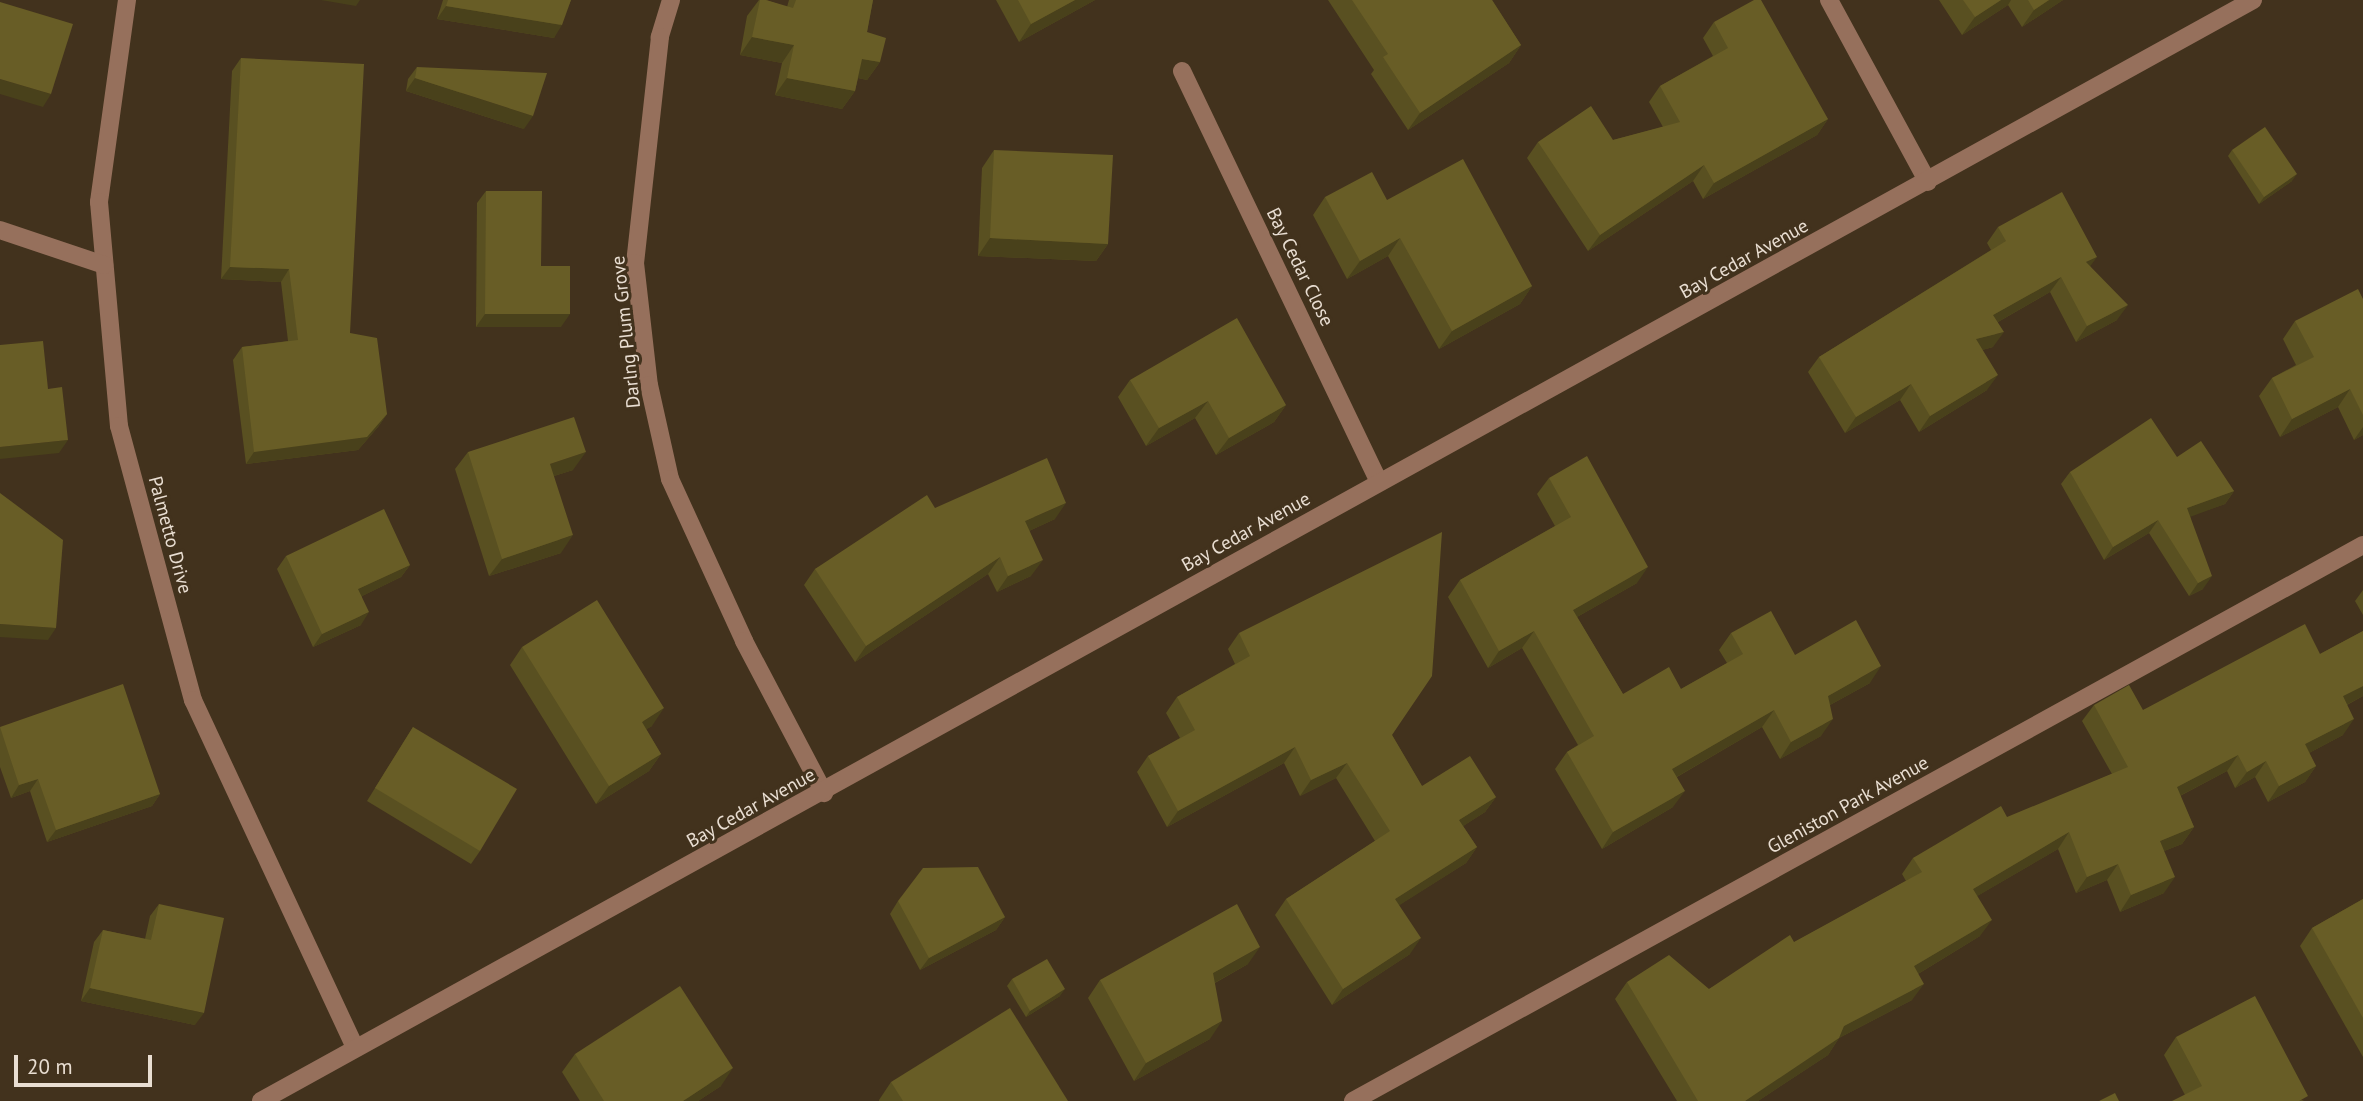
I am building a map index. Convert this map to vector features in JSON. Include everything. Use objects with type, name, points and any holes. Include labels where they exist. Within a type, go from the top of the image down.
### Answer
[{"type":"street","name":"Palmetto Drive","points":[[127,0],[99,202],[119,426],[193,699],[355,1047]]},
{"type":"street","name":"Darlng Plum Grove","points":[[671,0],[660,37],[635,263],[649,385],[670,479],[744,641],[824,793]]},
{"type":"street","points":[[1829,0],[1928,182]]},
{"type":"street","name":"Bay Cedar Avenue","points":[[261,1101],[355,1047],[824,793],[1379,482],[1928,182],[2253,0]]},
{"type":"street","name":"Bay Cedar Close","points":[[1182,71],[1379,482]]},
{"type":"street","points":[[0,230],[104,265]]},
{"type":"street","name":"Gleniston Park Avenue","points":[[1353,1101],[2363,545]]},
{"type":"building","points":[[448,0],[571,0],[562,25],[446,6]]},
{"type":"building","points":[[760,0],[793,8],[796,0],[873,0],[867,32],[886,38],[880,62],[862,59],[855,91],[787,78],[794,45],[752,37]]},
{"type":"building","points":[[1018,0],[1075,0],[1031,24]]},
{"type":"building","points":[[1352,0],[1492,0],[1521,45],[1420,113],[1383,57],[1388,54]]},
{"type":"building","points":[[1754,0],[1761,0],[1828,119],[1714,183],[1704,165],[1600,235],[1538,142],[1591,106],[1613,140],[1680,122],[1660,86],[1728,48],[1714,22]]},
{"type":"building","points":[[1963,0],[2001,0],[1975,17]]},
{"type":"building","points":[[2028,0],[2049,0],[2034,10]]},
{"type":"building","points":[[0,2],[73,24],[51,94],[0,79]]},
{"type":"building","points":[[241,58],[364,64],[350,333],[377,338],[387,414],[367,437],[254,452],[242,347],[298,340],[289,269],[230,267]]},
{"type":"building","points":[[417,67],[547,73],[533,116],[415,78]]},
{"type":"building","points":[[2265,127],[2297,174],[2264,197],[2232,150]]},
{"type":"building","points":[[994,150],[1113,155],[1108,244],[990,238]]},
{"type":"building","points":[[1463,159],[1532,286],[1452,331],[1400,238],[1360,261],[1325,197],[1372,172],[1387,200]]},
{"type":"building","points":[[486,191],[542,191],[541,266],[570,266],[570,314],[485,314]]},
{"type":"building","points":[[2062,192],[2097,257],[2086,262],[2128,305],[2087,326],[2061,277],[1993,315],[2004,332],[1976,339],[1998,375],[1930,416],[1911,384],[1856,417],[1819,357],[2006,241],[1998,227]]},
{"type":"building","points":[[2358,289],[2363,299],[2363,415],[2350,389],[2292,419],[2272,378],[2314,357],[2295,321]]},
{"type":"building","points":[[1237,318],[1286,405],[1229,438],[1208,401],[1159,428],[1130,380]]},
{"type":"building","points":[[43,341],[48,389],[62,387],[68,440],[0,447],[0,345]]},
{"type":"building","points":[[574,417],[586,452],[550,464],[573,535],[502,559],[468,452]]},
{"type":"building","points":[[2151,418],[2177,457],[2201,441],[2234,491],[2187,508],[2212,576],[2198,583],[2158,520],[2113,547],[2070,472]]},
{"type":"building","points":[[1587,456],[1648,567],[1573,610],[1623,694],[1669,667],[1681,689],[1743,654],[1731,633],[1771,611],[1795,655],[1856,620],[1881,666],[1828,696],[1833,719],[1791,742],[1774,710],[1672,769],[1685,791],[1613,832],[1567,752],[1594,736],[1534,631],[1499,651],[1460,580],[1571,517],[1549,478]]},
{"type":"building","points":[[1047,458],[1066,503],[1025,521],[1043,560],[1008,576],[1000,557],[866,646],[815,569],[927,495],[935,508]]},
{"type":"building","points":[[0,493],[63,540],[56,628],[0,624]]},
{"type":"building","points":[[384,509],[410,565],[358,589],[369,612],[322,634],[286,556]]},
{"type":"building","points":[[1442,532],[1432,676],[1392,735],[1422,786],[1470,756],[1496,797],[1459,820],[1477,847],[1395,899],[1421,938],[1343,989],[1286,899],[1390,831],[1347,763],[1311,780],[1295,747],[1178,811],[1148,756],[1195,730],[1177,697],[1250,656],[1239,633]]},
{"type":"building","points":[[597,600],[664,708],[642,722],[661,754],[609,786],[522,647]]},
{"type":"building","points":[[2305,624],[2320,654],[2363,631],[2363,686],[2343,696],[2354,719],[2305,744],[2316,766],[2279,786],[2266,761],[2247,772],[2238,755],[2177,787],[2194,827],[2160,841],[2175,877],[2131,895],[2118,864],[2087,877],[2069,832],[1973,889],[1992,920],[1914,966],[1924,984],[1844,1026],[1839,1038],[1745,1101],[1698,1101],[1627,982],[1669,955],[1709,989],[1790,935],[1794,942],[1922,872],[1913,858],[2001,806],[2007,817],[2128,767],[2094,705],[2129,685],[2143,710]]},
{"type":"building","points":[[123,684],[160,794],[56,830],[38,779],[19,785],[0,727]]},
{"type":"building","points":[[413,727],[517,789],[480,851],[375,788]]},
{"type":"building","points":[[978,867],[1005,917],[929,958],[898,901],[923,868]]},
{"type":"building","points":[[2363,899],[2363,1018],[2312,928]]},
{"type":"building","points":[[159,904],[224,918],[204,1013],[90,988],[103,930],[151,940]]},
{"type":"building","points":[[1237,904],[1260,947],[1213,973],[1222,1021],[1146,1063],[1100,980]]},
{"type":"building","points":[[1047,959],[1065,989],[1030,1011],[1012,979]]},
{"type":"building","points":[[680,986],[733,1068],[683,1101],[604,1101],[575,1054]]},
{"type":"building","points":[[2255,996],[2308,1096],[2299,1101],[2172,1101],[2202,1086],[2176,1037]]},
{"type":"building","points":[[1010,1008],[1068,1101],[903,1101],[891,1082]]},
{"type":"building","points":[[2115,1093],[2119,1101],[2099,1101]]}]
